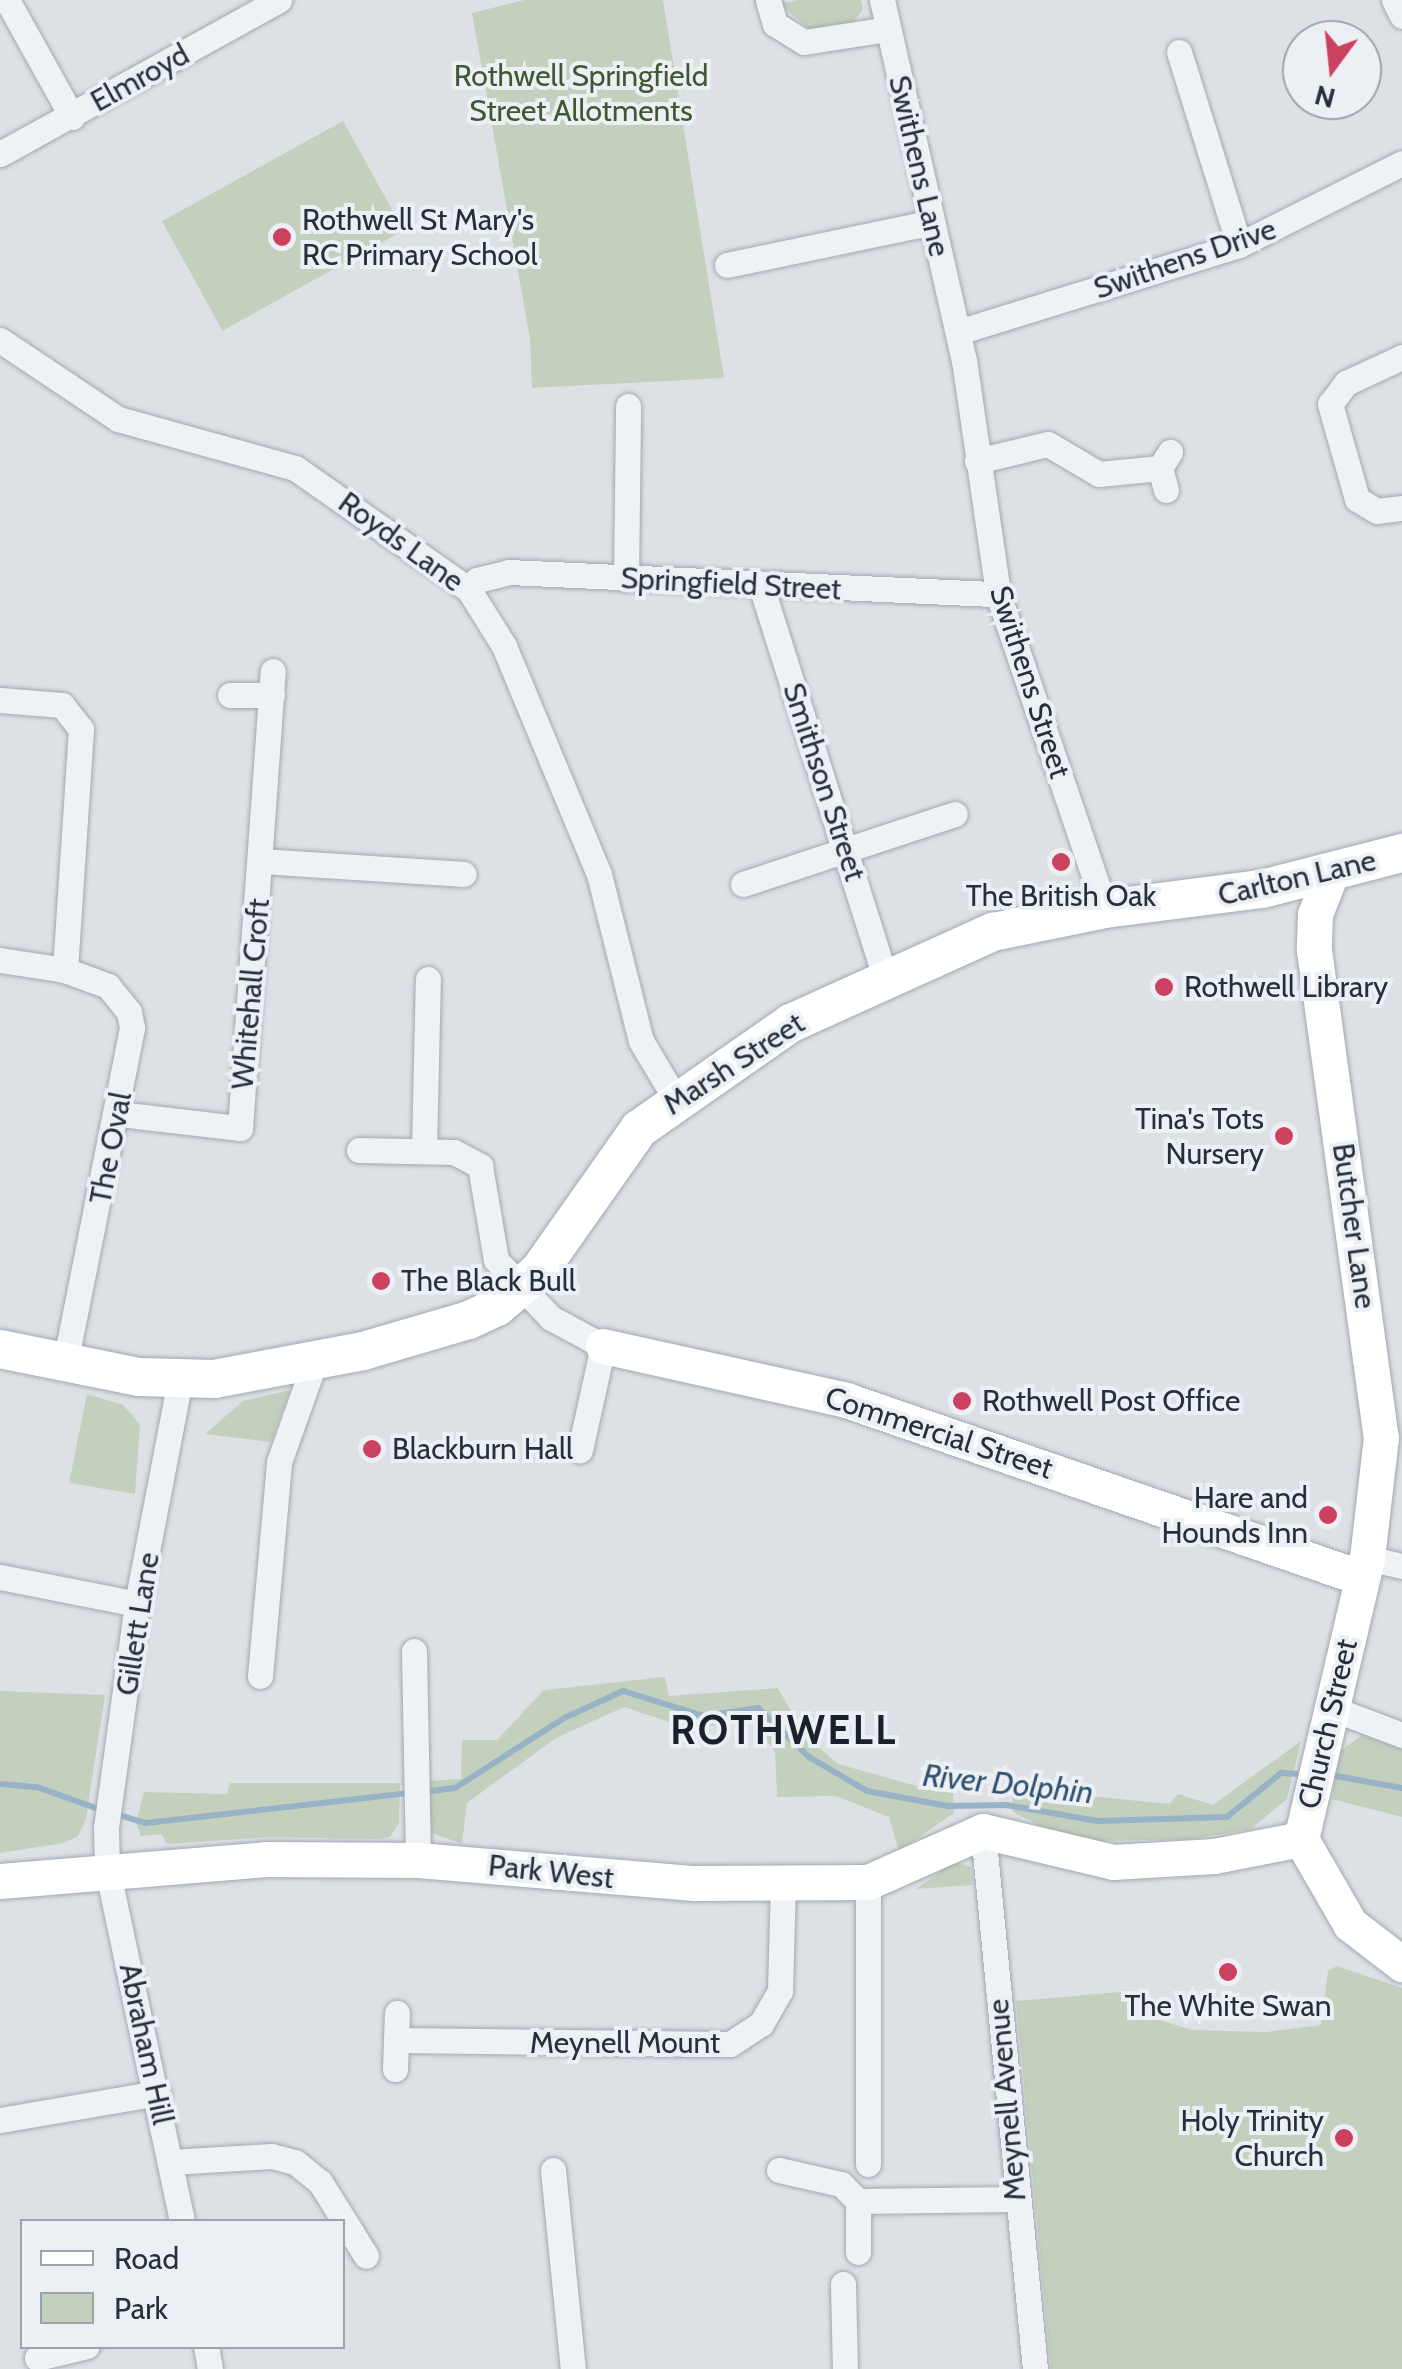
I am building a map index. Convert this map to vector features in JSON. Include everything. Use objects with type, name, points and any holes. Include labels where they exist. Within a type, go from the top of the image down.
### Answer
[{"type":"main road","name":"Carlton Lane","points":[[1191,901],[1330,876],[1402,853]]},
{"type":"main road","name":"Marsh Street","points":[[0,1348],[180,1380],[315,1361],[469,1320],[521,1289],[568,1236],[639,1129],[674,1098],[792,1023],[993,932],[1105,909],[1191,901]]},
{"type":"street","points":[[7,0],[72,117]]},
{"type":"street","name":"Elmroyd","points":[[0,154],[279,0]]},
{"type":"street","points":[[768,0],[783,32],[804,42],[888,29]]},
{"type":"street","name":"Swithens Lane","points":[[882,0],[958,332]]},
{"type":"street","points":[[1394,0],[1402,16]]},
{"type":"street","points":[[1179,52],[1239,244]]},
{"type":"street","name":"Swithens Drive","points":[[958,332],[1239,244],[1402,163]]},
{"type":"street","points":[[727,266],[932,222]]},
{"type":"street","name":"Swithens Street","points":[[958,332],[998,594],[1105,909]]},
{"type":"street","name":"Royds Lane","points":[[0,340],[76,397],[118,419],[296,468],[469,590],[504,646],[599,874],[641,1041],[674,1098]]},
{"type":"street","points":[[1402,357],[1346,382],[1330,404],[1357,498],[1377,511],[1402,508]]},
{"type":"street","points":[[626,580],[628,406]]},
{"type":"street","points":[[976,461],[1048,444],[1099,474],[1166,470]]},
{"type":"street","name":"Springfield Street","points":[[469,590],[477,580],[508,572],[998,594]]},
{"type":"street","name":"Smithson Street","points":[[761,586],[885,978]]},
{"type":"street","name":"Whitehall Croft","points":[[120,1114],[238,1140],[262,861],[272,683],[230,695]]},
{"type":"street","points":[[0,700],[62,704],[81,730],[65,970]]},
{"type":"street","points":[[743,884],[954,814]]},
{"type":"street","name":"Whitehall Croft","points":[[262,861],[464,874]]},
{"type":"street","name":"Butcher Lane","points":[[1330,876],[1312,928],[1316,975],[1381,1437],[1364,1568]]},
{"type":"street","name":"The Oval","points":[[0,960],[65,970],[108,986],[128,1012],[120,1114],[65,1362]]},
{"type":"street","points":[[358,1150],[424,1150],[428,979]]},
{"type":"street","name":"Commercial Street","points":[[424,1150],[454,1152],[480,1166],[496,1260],[551,1318],[603,1346],[846,1400],[1364,1568],[1402,1566]]},
{"type":"street","points":[[580,1450],[603,1346]]},
{"type":"street","points":[[260,1676],[279,1462],[315,1361]]},
{"type":"street","name":"Gillett Lane","points":[[107,1868],[106,1828],[137,1604],[180,1380]]},
{"type":"street","name":"Church Street","points":[[1364,1568],[1301,1839],[1337,1906],[1397,1961]]},
{"type":"street","points":[[0,1578],[137,1604]]},
{"type":"street","points":[[414,1651],[418,1860]]},
{"type":"street","points":[[1331,1708],[1402,1735]]},
{"type":"street","points":[[984,1831],[1113,1862],[1214,1856],[1301,1839]]},
{"type":"street","name":"Park West","points":[[0,1881],[107,1868],[418,1860],[618,1879],[868,1882],[984,1831]]},
{"type":"street","name":"Meynell Avenue","points":[[984,1831],[1014,2199],[1035,2369]]},
{"type":"street","name":"Abraham Hill","points":[[107,1868],[158,2093],[181,2219]]},
{"type":"street","points":[[860,2148],[868,1882]]},
{"type":"street","name":"Meynell Mount","points":[[396,2040],[712,2049],[730,2044],[762,2024],[780,1990],[783,1883]]},
{"type":"street","points":[[395,2070],[396,2013]]},
{"type":"street","points":[[0,2120],[158,2093]]},
{"type":"street","points":[[170,2162],[272,2156],[295,2162],[320,2182],[343,2219]]},
{"type":"street","points":[[553,2170],[572,2369]]},
{"type":"street","points":[[779,2170],[841,2184],[858,2200],[1014,2199]]},
{"type":"street","points":[[858,2200],[858,2252]]},
{"type":"street","points":[[345,2222],[366,2256]]},
{"type":"street","points":[[843,2284],[844,2369]]},
{"type":"street","points":[[36,2358],[74,2349]]},
{"type":"green space","name":"Rothwell Springfield Street Allotments","points":[[524,0],[663,0],[724,378],[532,388],[530,339],[472,13]]},
{"type":"green space","points":[[797,0],[861,0],[863,10],[849,26],[811,30],[779,4]]},
{"type":"green space","points":[[343,121],[404,230],[223,331],[162,221]]},
{"type":"green space","points":[[290,1390],[271,1442],[205,1434],[243,1401]]},
{"type":"green space","points":[[87,1394],[123,1405],[140,1424],[135,1494],[69,1483]]},
{"type":"green space","points":[[665,1677],[669,1696],[778,1688],[805,1735],[838,1764],[938,1792],[953,1786],[954,1813],[899,1851],[889,1817],[836,1796],[777,1797],[775,1752],[754,1723],[684,1727],[624,1707],[556,1738],[467,1803],[462,1844],[432,1833],[427,1781],[461,1779],[462,1740],[497,1740],[544,1690]]},
{"type":"green space","points":[[0,1691],[105,1695],[86,1819],[78,1836],[64,1843],[0,1853]]},
{"type":"green space","points":[[1362,1735],[1402,1749],[1402,1817],[1332,1799],[1340,1751]]},
{"type":"green space","points":[[1301,1741],[1287,1799],[1251,1829],[1192,1839],[1099,1841],[1055,1834],[1013,1812],[1012,1788],[1169,1804],[1178,1794],[1213,1805]]},
{"type":"green space","points":[[230,1783],[400,1783],[399,1823],[390,1837],[379,1839],[270,1837],[167,1844],[161,1834],[141,1836],[136,1823],[144,1792],[227,1794]]},
{"type":"green space","points":[[954,1862],[971,1867],[973,1885],[916,1889]]},
{"type":"green space","points":[[1337,1966],[1402,1988],[1402,2369],[1051,2369],[1016,2001],[1131,1991],[1134,2012],[1192,2030],[1267,2032],[1321,2025],[1328,1971]]},
{"type":"waterway","name":"River Dolphin","points":[[423,1792],[455,1788],[564,1718],[623,1691],[704,1716],[758,1708],[809,1757],[867,1791],[948,1806],[1006,1805],[1098,1821],[1227,1817],[1281,1773],[1302,1774]]},
{"type":"waterway","points":[[1330,1775],[1402,1788]]},
{"type":"waterway","name":"River Dolphin","points":[[0,1784],[37,1787],[104,1811]]},
{"type":"waterway","name":"River Dolphin","points":[[116,1814],[146,1823],[410,1793]]},
{"type":"place","name":"Rothwell St Mary's RC Primary School","points":[[282,237]]},
{"type":"place","name":"The British Oak","points":[[1061,862]]},
{"type":"place","name":"Rothwell Library","points":[[1164,987]]},
{"type":"place","name":"Tina's Tots Nursery","points":[[1284,1136]]},
{"type":"place","name":"The Black Bull","points":[[381,1281]]},
{"type":"place","name":"Rothwell Post Office","points":[[962,1401]]},
{"type":"place","name":"Blackburn Hall","points":[[372,1449]]},
{"type":"place","name":"Hare and Hounds Inn","points":[[1328,1515]]},
{"type":"place","name":"The White Swan","points":[[1228,1972]]},
{"type":"place","name":"Holy Trinity Church","points":[[1344,2138]]},
{"type":"district","name":"ROTHWELL","points":[[784,1730]]}]
